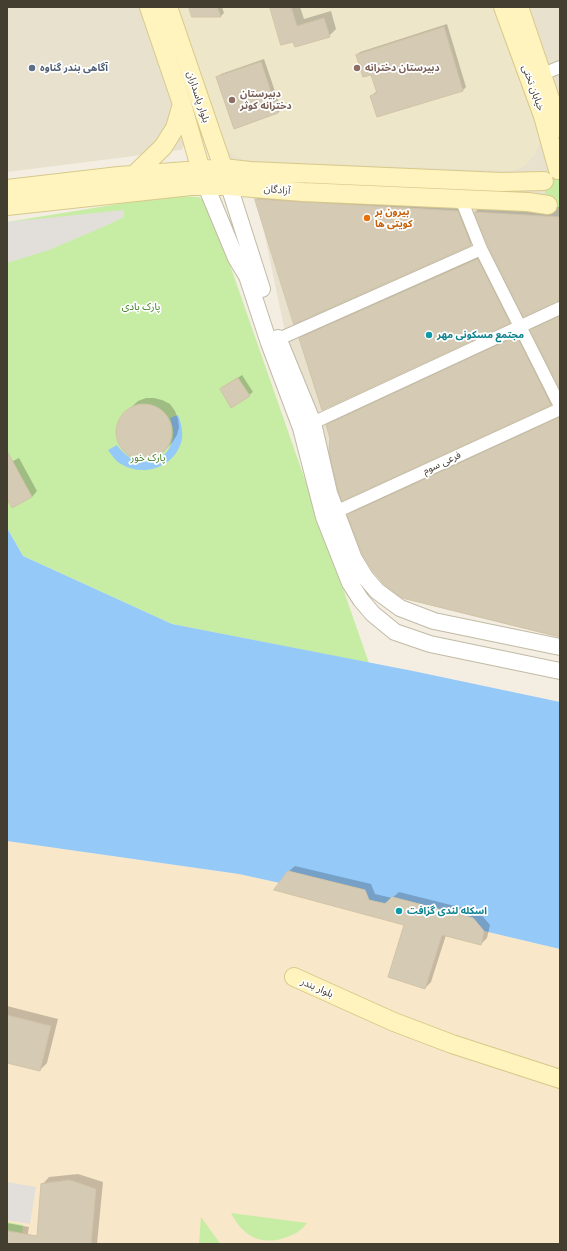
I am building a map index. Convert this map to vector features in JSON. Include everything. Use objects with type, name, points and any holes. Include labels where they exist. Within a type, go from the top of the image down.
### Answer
[{"type":"main road","name":"خیابان تختی","points":[[504,7],[543,116],[559,170]]},
{"type":"main road","name":"خیابان تختی","points":[[519,7],[543,74],[560,128]]},
{"type":"main road","points":[[151,15],[170,12]]},
{"type":"main road","name":"بلوار پاسداران","points":[[170,12],[229,186]]},
{"type":"main road","name":"بلوار پاسداران","points":[[151,15],[182,104],[203,178]]},
{"type":"main road","points":[[134,175],[163,147],[174,128],[182,104]]},
{"type":"main road","name":"آزادگان","points":[[7,206],[191,186],[223,168],[250,171],[501,182],[544,181]]},
{"type":"main road","points":[[554,208],[544,200],[542,194],[544,181],[550,174],[559,170]]},
{"type":"main road","name":"آزادگان","points":[[7,189],[134,175],[203,178],[229,186],[304,192],[528,202],[554,208]]},
{"type":"main road","name":"بلوار بندر","points":[[560,1070],[455,1035],[294,977],[401,1025],[452,1044],[560,1079]]},
{"type":"street","points":[[543,74],[560,67]]},
{"type":"street","points":[[203,178],[236,258],[247,276],[274,341],[307,426],[329,493],[354,559],[365,577],[377,591],[400,608],[434,621],[560,647]]},
{"type":"street","points":[[229,186],[274,341]]},
{"type":"street","points":[[462,199],[481,249],[560,408]]},
{"type":"street","points":[[274,341],[481,249]]},
{"type":"street","points":[[307,426],[560,308]]},
{"type":"street","name":"فرعی سوم","points":[[324,517],[560,408]]},
{"type":"street","points":[[307,426],[324,517],[350,583],[361,600],[373,614],[395,632],[430,644],[560,671]]},
{"type":"shaded area","points":[[7,7],[560,7],[560,638],[379,592],[324,517],[264,232],[255,199],[225,149],[198,126],[181,150],[7,172]]},
{"type":"shaded area","name":"دبیرستان دخترانه","points":[[173,7],[495,7],[540,129],[541,141],[535,154],[525,166],[512,171],[247,161],[236,157],[225,149]]},
{"type":"shaded area","points":[[124,210],[124,217],[103,227],[49,250],[7,263],[7,222]]},
{"type":"shaded area","points":[[7,841],[239,874],[280,883],[275,890],[481,945],[484,931],[560,949],[560,1244],[7,1244]]},
{"type":"shaded area","points":[[7,1182],[36,1187],[30,1224],[7,1220]]},
{"type":"green space","points":[[560,173],[560,208],[553,205],[549,201],[545,190],[549,180],[553,176]]},
{"type":"green space","name":"پارک خور","points":[[179,196],[199,197],[209,205],[369,663],[172,624],[23,556],[7,528],[7,222],[143,200]]},
{"type":"green space","points":[[231,1213],[307,1223],[291,1236],[267,1241],[253,1237],[246,1233],[235,1221]]},
{"type":"green space","points":[[201,1217],[219,1242],[222,1244],[199,1244]]},
{"type":"green space","points":[[7,1222],[23,1225],[22,1233],[7,1230]]},
{"type":"water","points":[[178,415],[182,433],[179,449],[166,463],[158,467],[149,470],[130,468],[117,461],[108,450],[117,445],[124,453],[132,458],[141,461],[158,459],[165,454],[170,447],[173,437],[170,418]]},
{"type":"water","points":[[143,417],[153,421],[157,431],[153,441],[143,445],[133,441],[129,431],[133,421]]},
{"type":"water","points":[[7,528],[23,556],[172,624],[413,671],[560,702],[560,949],[484,931],[473,918],[393,897],[385,903],[369,900],[365,890],[288,871],[280,883],[239,874],[7,841]]},
{"type":"building","points":[[189,7],[217,7],[221,17],[192,17]]},
{"type":"building","points":[[270,7],[291,7],[297,26],[324,18],[330,37],[295,47],[293,42],[281,45]]},
{"type":"building","points":[[444,27],[463,91],[377,117],[370,96],[377,93],[371,75],[363,77],[356,55]]},
{"type":"building","points":[[261,62],[278,113],[234,129],[216,77]]},
{"type":"building","points":[[255,199],[458,211],[471,245],[294,324]]},
{"type":"building","points":[[474,212],[560,217],[560,301],[523,317],[488,246]]},
{"type":"building","points":[[478,259],[510,323],[322,410],[299,338]]},
{"type":"building","points":[[560,316],[560,389],[530,330]]},
{"type":"building","points":[[517,336],[551,405],[342,501],[329,452],[330,438],[326,425]]},
{"type":"building","points":[[238,378],[250,396],[231,408],[220,389]]},
{"type":"building","points":[[144,404],[155,406],[164,412],[170,421],[172,432],[170,443],[164,452],[155,458],[144,460],[133,458],[124,452],[118,443],[116,432],[118,421],[124,412],[133,406]]},
{"type":"building","points":[[560,417],[560,637],[402,598],[384,584],[373,571],[363,555],[347,515]]},
{"type":"building","points":[[7,451],[32,497],[12,508],[7,499]]},
{"type":"building","name":"اسکله لندی گزافت","points":[[288,871],[365,890],[369,900],[385,904],[392,897],[473,918],[484,931],[481,945],[442,935],[425,989],[388,977],[404,925],[274,890]]},
{"type":"building","points":[[7,1015],[51,1026],[40,1071],[7,1063]]},
{"type":"building","points":[[70,1180],[96,1189],[91,1244],[7,1244],[7,1231],[37,1236],[41,1184]]},
{"type":"place","name":"آگاهی بندر گناوه","points":[[32,68]]},
{"type":"place","name":"دبیرستان دخترانه","points":[[357,68]]},
{"type":"place","name":"دبیرستان دخترانه کوثر","points":[[232,100]]},
{"type":"place","name":"بیرون بر کویتی ها","points":[[367,218]]},
{"type":"place","name":"مجتمع مسکونی مهر","points":[[429,335]]},
{"type":"place","name":"اسکله لندی گزافت","points":[[399,911]]},
{"type":"park label","name":"پارک بادی","points":[[141,307]]}]
